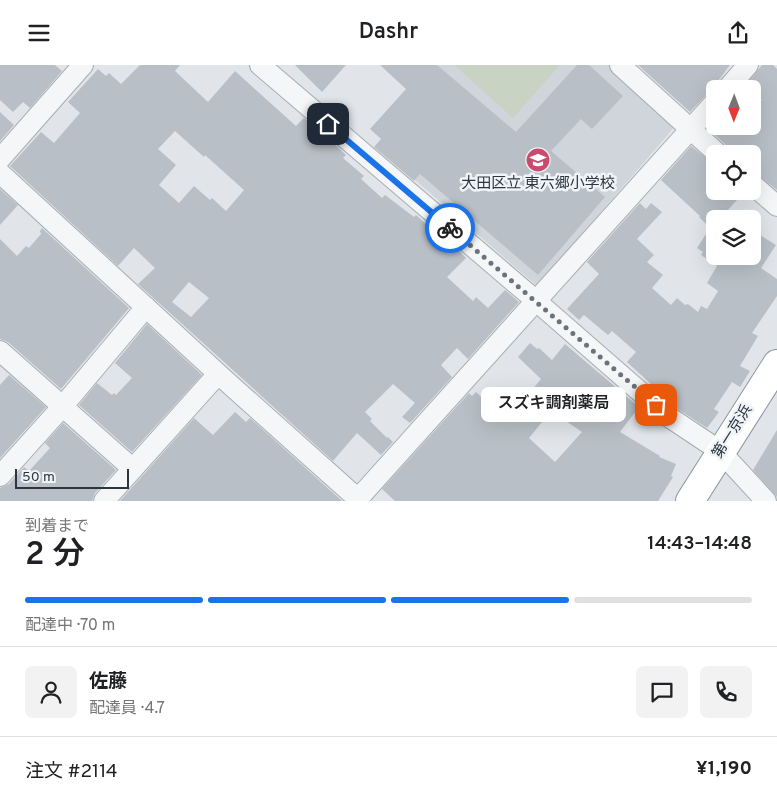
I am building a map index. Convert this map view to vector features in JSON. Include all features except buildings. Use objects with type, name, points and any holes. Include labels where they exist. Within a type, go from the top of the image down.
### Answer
[{"type":"highway","name":"第一京浜","points":[[709,501],[726,458],[777,364]]},
{"type":"highway","name":"第一京浜","points":[[690,501],[777,395]]},
{"type":"street","points":[[0,159],[83,65]]},
{"type":"street","points":[[260,65],[537,301],[669,417],[726,458],[766,501]]},
{"type":"street","points":[[620,65],[708,145]]},
{"type":"street","points":[[735,80],[748,65]]},
{"type":"street","points":[[0,173],[357,500],[706,112]]},
{"type":"street","points":[[761,192],[777,206]]},
{"type":"street","points":[[0,476],[62,407],[146,307]]},
{"type":"street","points":[[0,351],[133,469]]},
{"type":"street","points":[[104,501],[218,373]]},
{"type":"shaded area","name":"大田区立 東六郷小学校","points":[[430,65],[609,65],[677,124],[537,286],[413,178]]},
{"type":"green space","points":[[454,65],[560,65],[513,118]]},
{"type":"way so far","points":[[450,228],[656,405]]},
{"type":"place","name":"大田区立 東六郷小学校","points":[[538,160]]},
{"type":"place","name":"スズキ調剤薬局","points":[[656,405]]},
{"type":"route","points":[[328,124],[450,228]]}]
